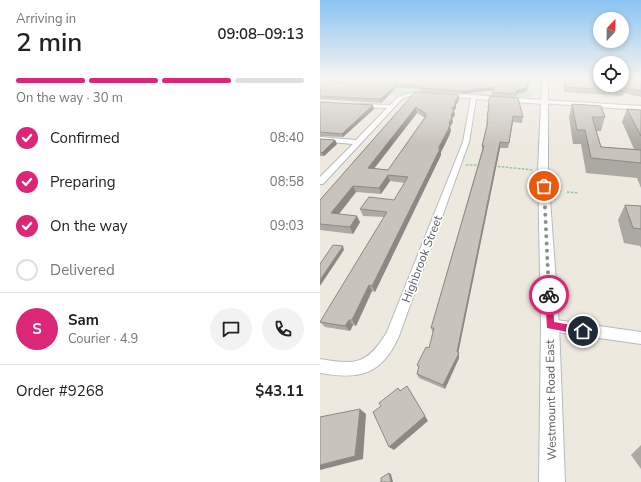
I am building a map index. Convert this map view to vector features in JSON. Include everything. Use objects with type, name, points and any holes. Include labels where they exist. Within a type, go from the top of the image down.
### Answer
[{"type":"main road","name":"Westmount Road East","points":[[543,102],[543,171],[550,326],[552,482]]},
{"type":"street","points":[[320,182],[398,100]]},
{"type":"street","name":"Highbrook Street","points":[[320,366],[341,370],[355,369],[367,366],[384,352],[392,336],[459,164],[466,142],[473,100]]},
{"type":"street","points":[[522,100],[641,108]]},
{"type":"street","points":[[351,104],[391,107]]},
{"type":"street","points":[[320,139],[358,142]]},
{"type":"street","points":[[550,326],[641,338]]},
{"type":"path","points":[[459,164],[484,166]]},
{"type":"path","points":[[491,166],[543,171]]},
{"type":"path","points":[[567,192],[579,193]]},
{"type":"building","points":[[408,100],[456,100],[454,103],[456,103],[452,109],[454,109],[449,123],[450,124],[439,147],[440,149],[372,286],[369,285],[352,320],[349,320],[345,326],[320,322],[387,212],[360,209],[369,197],[394,200],[408,177],[388,175],[379,188],[353,186],[331,213],[357,216],[350,227],[320,224],[320,200]],"holes":[[[416,107],[426,114],[388,170],[368,168]]]},
{"type":"building","points":[[489,100],[519,100],[523,117],[513,116],[509,143],[500,142],[457,352],[459,353],[443,385],[417,374],[419,366],[417,365],[426,347],[429,348],[434,328],[431,328],[484,146],[482,146],[488,122]]},
{"type":"building","points":[[320,102],[373,105],[342,134],[320,132]]},
{"type":"building","points":[[572,104],[601,106],[605,117],[592,117],[601,147],[641,150],[641,163],[591,158],[585,130],[577,130]]},
{"type":"building","points":[[627,109],[641,110],[641,136]]},
{"type":"building","points":[[320,139],[335,140],[322,153],[320,152]]},
{"type":"building","points":[[625,205],[641,206],[641,229],[633,228]]},
{"type":"building","points":[[333,245],[343,246],[320,280],[320,264]]},
{"type":"building","points":[[407,386],[425,416],[389,447],[373,412],[381,406],[379,403],[398,388],[400,391]]},
{"type":"building","points":[[360,409],[355,456],[320,465],[320,417]]},
{"type":"building","points":[[389,473],[391,482],[381,482],[381,478]]},
{"type":"way so far","points":[[544,186],[549,295]]},
{"type":"route","points":[[549,295],[550,326],[583,331]]}]
